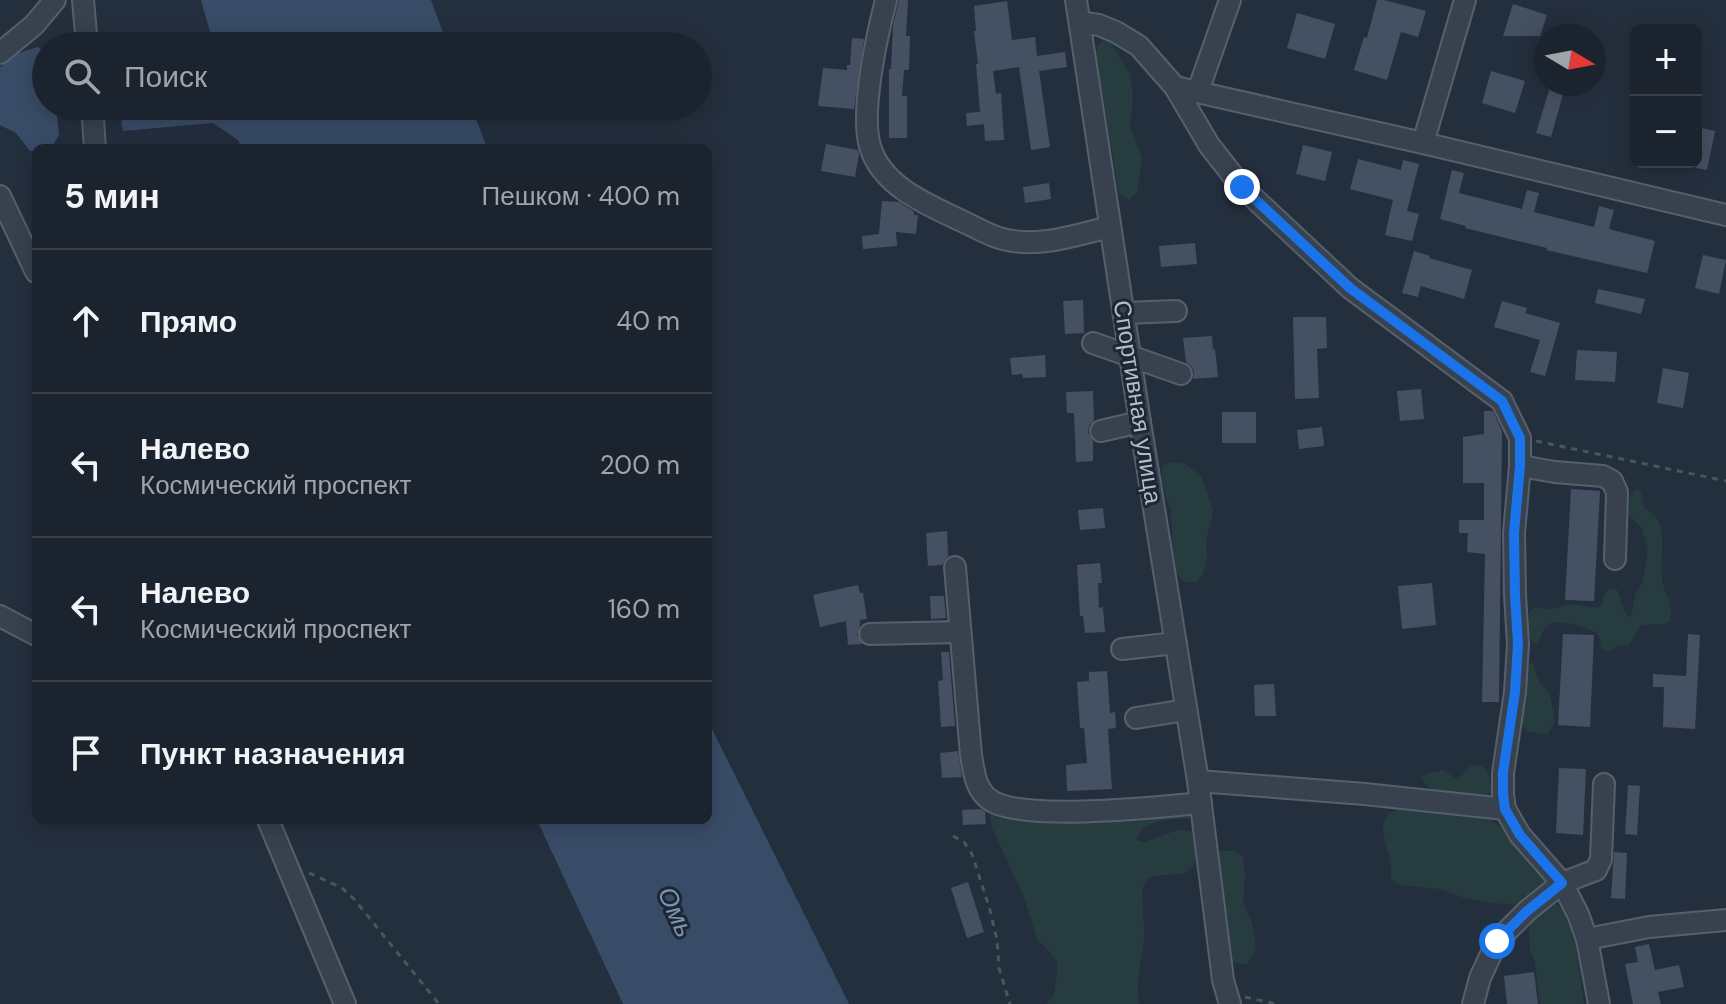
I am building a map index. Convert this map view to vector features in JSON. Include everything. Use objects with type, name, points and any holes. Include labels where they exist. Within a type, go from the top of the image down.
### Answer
[{"type":"street","points":[[0,53],[34,25],[55,0]]},
{"type":"street","points":[[83,0],[86,32]]},
{"type":"street","points":[[886,0],[866,117],[867,136],[879,166],[904,190],[997,238],[1031,242],[1055,240],[1110,227]]},
{"type":"street","name":"Спортивная улица","points":[[1076,0],[1198,781],[1223,995]]},
{"type":"street","points":[[1198,91],[1230,0]]},
{"type":"street","points":[[1423,143],[1465,0]]},
{"type":"street","points":[[1080,22],[1099,25],[1139,46],[1175,87],[1209,145],[1242,187],[1350,288],[1502,401],[1520,438],[1514,533],[1518,644],[1515,692],[1503,773],[1505,809],[1520,835],[1562,883],[1578,914],[1587,939],[1599,1004]]},
{"type":"street","points":[[1175,87],[1726,215]]},
{"type":"street","points":[[93,120],[95,144]]},
{"type":"street","points":[[0,196],[32,264]]},
{"type":"street","points":[[1124,313],[1176,311]]},
{"type":"street","points":[[1093,343],[1181,374]]},
{"type":"street","points":[[1101,431],[1140,422]]},
{"type":"street","points":[[1520,466],[1603,476],[1612,481],[1617,492],[1615,559]]},
{"type":"street","points":[[955,567],[973,767],[975,780],[989,800],[1033,811],[1130,810],[1201,803]]},
{"type":"street","points":[[0,616],[32,633]]},
{"type":"street","points":[[870,634],[960,632]]},
{"type":"street","points":[[1122,649],[1176,643]]},
{"type":"street","points":[[1136,718],[1186,710]]},
{"type":"street","points":[[1198,781],[1505,809]]},
{"type":"street","points":[[1473,1004],[1480,978],[1497,941],[1527,911],[1562,883],[1596,870],[1601,859],[1604,784]]},
{"type":"street","points":[[270,824],[345,1004]]},
{"type":"street","points":[[1587,939],[1649,927],[1726,920]]},
{"type":"path","points":[[1520,438],[1726,481]]},
{"type":"path","points":[[953,836],[964,842],[972,854],[990,910],[999,968],[1010,1004]]},
{"type":"path","points":[[285,861],[342,888],[354,899],[439,1004]]},
{"type":"path","points":[[1223,995],[1276,1004]]},
{"type":"green space","points":[[1110,41],[1130,74],[1133,95],[1130,125],[1142,158],[1137,192],[1129,200],[1119,194],[1096,55],[1097,45]]},
{"type":"green space","points":[[1171,462],[1184,463],[1201,476],[1213,510],[1206,542],[1207,558],[1203,574],[1196,582],[1184,582],[1174,570],[1171,512],[1161,479],[1163,466]]},
{"type":"green space","points":[[1635,489],[1639,489],[1644,508],[1655,516],[1661,529],[1662,578],[1671,607],[1670,620],[1664,624],[1641,625],[1628,646],[1620,645],[1607,652],[1601,647],[1596,632],[1565,623],[1548,625],[1538,643],[1534,644],[1528,628],[1530,611],[1534,608],[1552,609],[1572,604],[1598,608],[1607,591],[1616,588],[1626,614],[1631,616],[1636,593],[1643,581],[1648,549],[1642,528],[1624,508]]},
{"type":"green space","points":[[1532,662],[1540,683],[1549,693],[1554,712],[1554,723],[1548,734],[1528,732],[1522,726],[1523,684],[1526,666]]},
{"type":"green space","points":[[1472,765],[1482,767],[1489,776],[1492,791],[1484,799],[1432,791],[1421,778],[1427,773],[1444,770],[1457,780]]},
{"type":"green space","points":[[996,807],[1183,809],[1194,814],[1192,818],[1152,824],[1140,833],[1137,840],[1144,842],[1178,830],[1192,831],[1197,849],[1194,865],[1188,871],[1151,877],[1144,884],[1139,1004],[1046,1004],[1054,995],[1058,964],[1037,939],[1024,897],[991,826],[990,814]]},
{"type":"green space","points":[[1431,809],[1488,817],[1544,874],[1548,881],[1547,889],[1523,905],[1490,903],[1440,889],[1400,885],[1390,878],[1391,864],[1383,824],[1390,813],[1398,810]]},
{"type":"green space","points":[[1215,851],[1237,851],[1243,857],[1243,903],[1252,923],[1256,946],[1246,964],[1234,963],[1230,956]]},
{"type":"green space","points":[[1552,902],[1568,915],[1577,933],[1584,1004],[1540,1004],[1534,958],[1530,951],[1531,916]]},
{"type":"water","points":[[201,0],[431,0],[443,32],[210,32]]},
{"type":"water","points":[[32,49],[32,120],[57,120],[59,135],[53,144],[32,144],[32,151],[16,133],[0,125],[0,67],[15,54]]},
{"type":"water","points":[[476,120],[485,144],[240,144],[213,123],[123,131],[121,121]]},
{"type":"water","name":"Омь","points":[[712,729],[849,1004],[623,1004],[539,824],[712,824]]},
{"type":"building","points":[[899,0],[908,0],[906,36],[910,36],[909,70],[904,70],[902,96],[907,96],[907,138],[889,138],[889,69]]},
{"type":"building","points":[[1377,0],[1426,11],[1418,37],[1401,32],[1387,80],[1354,70]]},
{"type":"building","points":[[1007,1],[1012,40],[1035,37],[1037,56],[1065,52],[1067,67],[1039,71],[1050,147],[1031,150],[1019,67],[993,71],[996,94],[1001,93],[1004,140],[985,141],[984,124],[967,126],[966,113],[980,112],[974,6]]},
{"type":"building","points":[[1513,4],[1547,15],[1544,24],[1534,24],[1534,36],[1503,36]]},
{"type":"building","points":[[1297,13],[1335,24],[1325,59],[1287,48]]},
{"type":"building","points":[[852,38],[864,39],[854,109],[818,106],[823,68],[847,70]]},
{"type":"building","points":[[1491,71],[1525,81],[1515,113],[1482,103]]},
{"type":"building","points":[[1547,96],[1563,96],[1551,137],[1536,133]]},
{"type":"building","points":[[1702,128],[1715,131],[1707,170],[1696,168],[1702,168]]},
{"type":"building","points":[[826,144],[858,150],[855,177],[821,171]]},
{"type":"building","points":[[1303,145],[1332,152],[1325,181],[1296,174]]},
{"type":"building","points":[[1358,159],[1401,170],[1403,160],[1419,164],[1407,211],[1419,214],[1412,241],[1385,235],[1393,200],[1350,189]]},
{"type":"building","points":[[1452,170],[1464,173],[1459,193],[1522,209],[1527,190],[1539,193],[1534,212],[1594,227],[1599,206],[1614,210],[1609,229],[1655,241],[1647,273],[1546,250],[1440,219]]},
{"type":"building","points":[[1049,183],[1051,199],[1025,203],[1023,187]]},
{"type":"building","points":[[882,201],[899,202],[918,215],[916,234],[896,232],[897,246],[863,249],[862,236],[879,234]]},
{"type":"building","points":[[1195,243],[1197,264],[1161,267],[1159,246]]},
{"type":"building","points":[[1414,251],[1472,270],[1464,299],[1421,286],[1418,297],[1402,293]]},
{"type":"building","points":[[1703,255],[1726,260],[1719,294],[1695,288]]},
{"type":"building","points":[[1598,289],[1645,299],[1641,314],[1595,303]]},
{"type":"building","points":[[1083,300],[1084,333],[1065,334],[1063,301]]},
{"type":"building","points":[[1502,301],[1527,308],[1525,313],[1560,323],[1545,376],[1530,372],[1540,340],[1494,327]]},
{"type":"building","points":[[1293,317],[1326,317],[1327,348],[1317,349],[1319,398],[1295,399]]},
{"type":"building","points":[[1212,336],[1218,377],[1193,379],[1194,371],[1186,362],[1183,338]]},
{"type":"building","points":[[1577,350],[1617,352],[1615,382],[1575,380]]},
{"type":"building","points":[[1045,355],[1046,377],[1012,375],[1010,358]]},
{"type":"building","points":[[1663,368],[1689,373],[1683,408],[1657,403]]},
{"type":"building","points":[[1421,389],[1424,419],[1400,421],[1397,391]]},
{"type":"building","points":[[1093,391],[1094,420],[1088,433],[1093,441],[1093,461],[1076,462],[1074,413],[1067,413],[1066,392]]},
{"type":"building","points":[[1484,411],[1493,411],[1502,431],[1499,702],[1482,702],[1485,554],[1467,552],[1468,533],[1459,533],[1459,520],[1484,520],[1484,483],[1463,483],[1463,437],[1484,434]]},
{"type":"building","points":[[1222,412],[1256,412],[1256,443],[1222,443]]},
{"type":"building","points":[[1322,427],[1324,446],[1299,449],[1297,430]]},
{"type":"building","points":[[1571,489],[1600,491],[1594,601],[1565,600]]},
{"type":"building","points":[[1103,508],[1105,528],[1080,530],[1078,510]]},
{"type":"building","points":[[947,531],[948,556],[942,565],[928,566],[926,533]]},
{"type":"building","points":[[1100,563],[1102,583],[1098,583],[1099,608],[1103,607],[1105,632],[1085,633],[1083,616],[1080,616],[1077,565]]},
{"type":"building","points":[[1432,583],[1436,625],[1402,629],[1398,586]]},
{"type":"building","points":[[858,585],[860,593],[863,593],[867,619],[860,620],[857,635],[862,644],[848,645],[846,621],[820,627],[813,595]]},
{"type":"building","points":[[930,596],[944,596],[946,618],[931,619]]},
{"type":"building","points":[[1563,634],[1594,635],[1590,727],[1558,725]]},
{"type":"building","points":[[1688,634],[1700,635],[1695,729],[1663,727],[1664,687],[1653,687],[1653,674],[1686,676]]},
{"type":"building","points":[[941,652],[949,652],[955,726],[941,727],[938,681],[943,680]]},
{"type":"building","points":[[1107,671],[1110,713],[1115,712],[1116,728],[1108,729],[1112,789],[1067,791],[1066,765],[1087,763],[1084,728],[1080,728],[1077,682],[1089,681],[1089,672]]},
{"type":"building","points":[[1274,684],[1276,716],[1255,716],[1254,685]]},
{"type":"building","points":[[958,751],[962,777],[942,778],[940,753]]},
{"type":"building","points":[[1559,768],[1586,769],[1583,835],[1556,833]]},
{"type":"building","points":[[1628,785],[1640,786],[1637,835],[1625,834]]},
{"type":"building","points":[[981,809],[985,812],[986,824],[963,825],[962,810]]},
{"type":"building","points":[[1614,852],[1627,853],[1625,899],[1611,898]]},
{"type":"building","points":[[968,882],[984,932],[967,938],[951,888]]},
{"type":"building","points":[[1649,944],[1655,970],[1679,965],[1684,987],[1658,992],[1661,1004],[1633,1004],[1625,964],[1638,962],[1635,947]]},
{"type":"building","points":[[1534,972],[1538,1004],[1507,1004],[1504,976]]},
{"type":"route","points":[[1242,187],[1350,288],[1502,401],[1520,438],[1514,533],[1518,644],[1503,794],[1505,809],[1520,835],[1562,883],[1527,911],[1497,941]]}]
